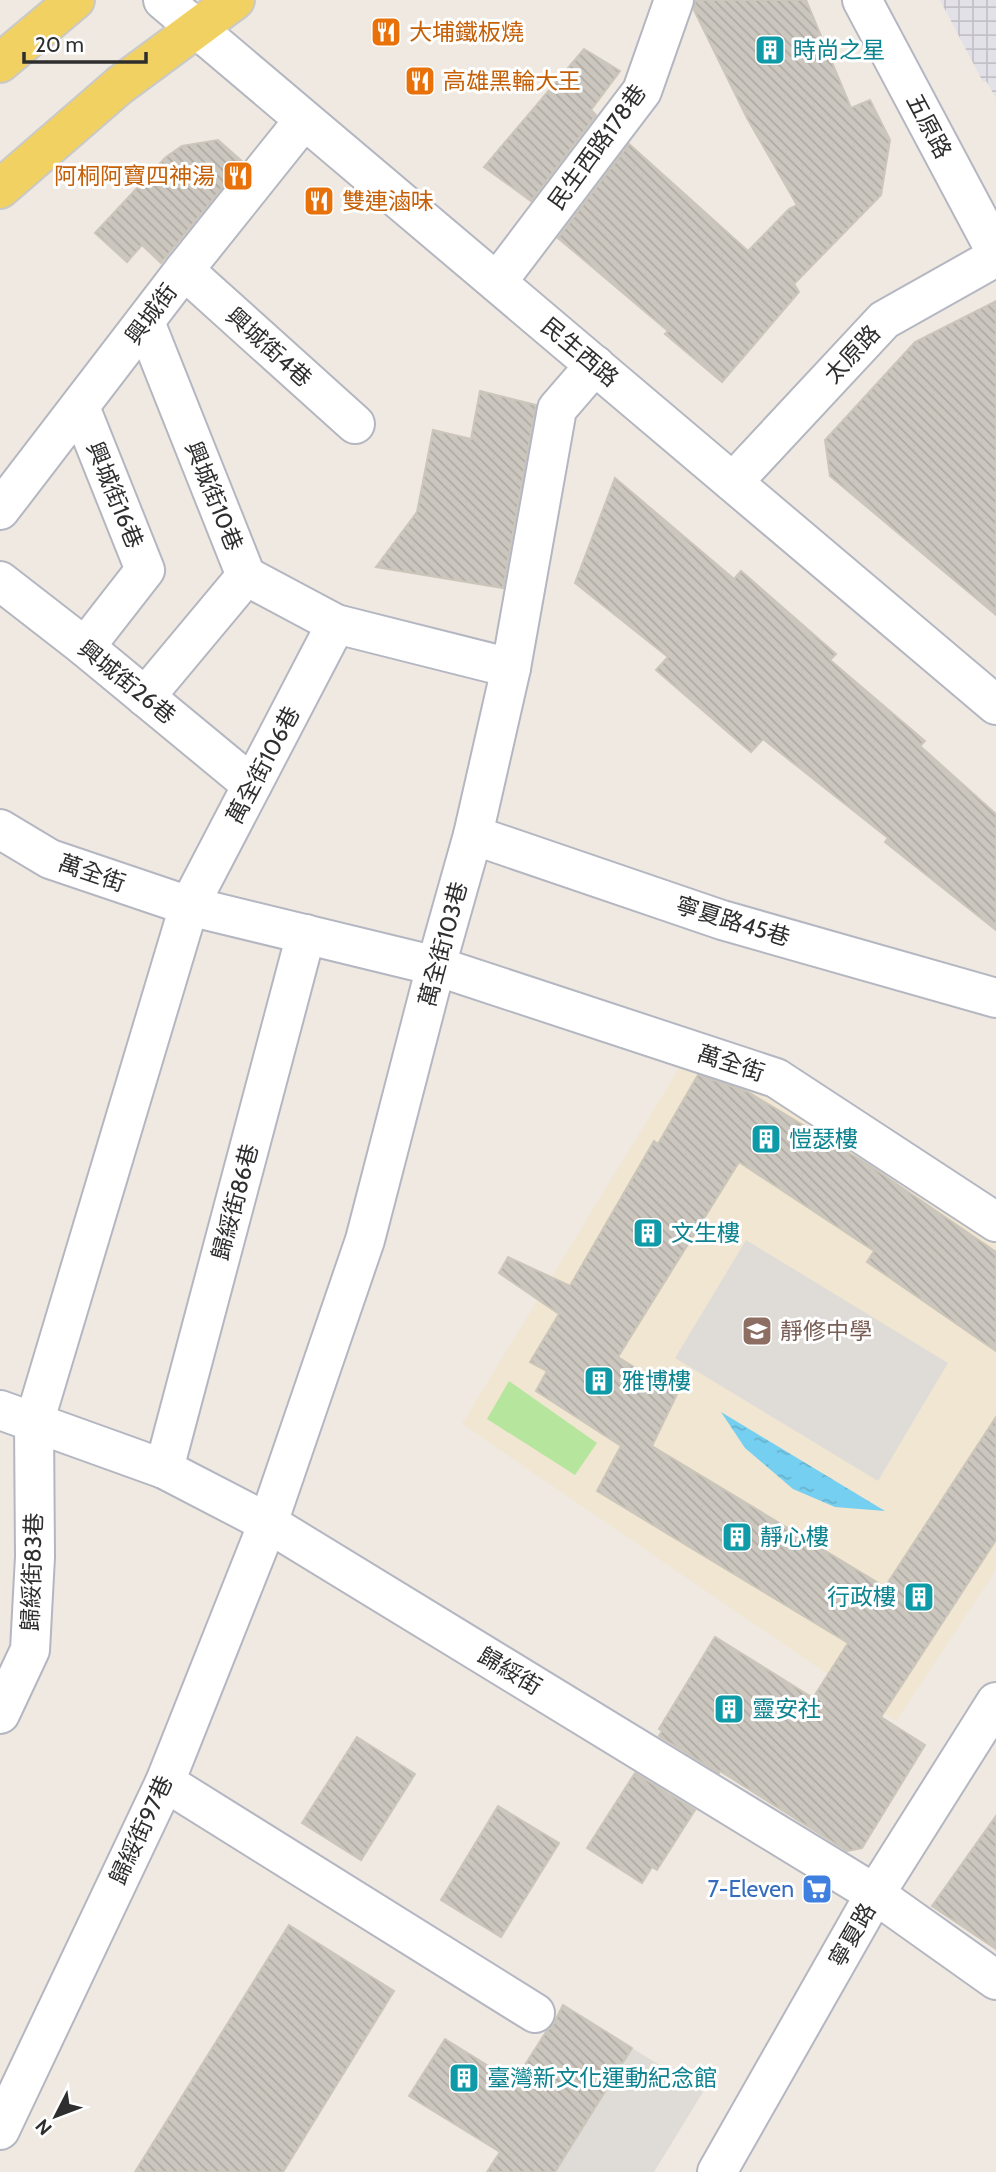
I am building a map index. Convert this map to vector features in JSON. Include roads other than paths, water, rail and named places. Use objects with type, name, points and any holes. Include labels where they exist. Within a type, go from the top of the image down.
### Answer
[{"type":"main road","points":[[0,63],[75,0]]},
{"type":"main road","points":[[0,189],[120,85],[235,0]]},
{"type":"street","name":"民生西路","points":[[163,0],[996,705]]},
{"type":"street","name":"民生西路178巷","points":[[497,282],[642,91],[674,0]]},
{"type":"street","name":"五原路","points":[[867,2],[996,255]]},
{"type":"street","name":"興城街","points":[[0,510],[184,270],[304,120]]},
{"type":"street","name":"太原路","points":[[733,482],[884,320],[996,255]]},
{"type":"street","name":"興城街4巷","points":[[184,270],[355,424]]},
{"type":"street","name":"興城街10巷","points":[[145,321],[246,576],[336,624],[511,668]]},
{"type":"street","name":"萬全街103巷","points":[[268,1524],[365,1240],[473,835],[511,668],[557,409],[595,365]]},
{"type":"street","name":"興城街16巷","points":[[80,407],[145,570],[85,647]]},
{"type":"street","points":[[145,696],[246,576]]},
{"type":"street","name":"興城街26巷","points":[[0,581],[253,785]]},
{"type":"street","name":"萬全街106巷","points":[[189,906],[336,624]]},
{"type":"street","name":"萬全街","points":[[0,829],[50,859],[189,906],[436,966],[776,1077],[996,1222]]},
{"type":"street","name":"寧夏路45巷","points":[[473,835],[722,920],[996,998]]},
{"type":"street","points":[[17,1416],[189,906]]},
{"type":"street","name":"歸綏街86巷","points":[[164,1469],[306,934]]},
{"type":"street","name":"歸綏街","points":[[17,1416],[164,1469],[268,1524],[875,1894],[996,1980]]},
{"type":"street","name":"歸綏街83巷","points":[[0,1714],[30,1650],[35,1557],[17,1416]]},
{"type":"street","name":"歸綏街97巷","points":[[0,2130],[164,1782],[268,1524]]},
{"type":"street","name":"寧夏路","points":[[724,2169],[875,1894],[996,1702]]},
{"type":"street","points":[[164,1782],[535,2013]]},
{"type":"water","points":[[721,1412],[885,1511],[835,1507],[793,1489],[745,1448]]},
{"type":"place","name":"大埔鐵板燒","points":[[386,32]]},
{"type":"place","name":"時尚之星","points":[[770,50]]},
{"type":"place","name":"高雄黑輪大王","points":[[420,81]]},
{"type":"place","name":"阿桐阿寶四神湯","points":[[238,176]]},
{"type":"place","name":"雙連滷味","points":[[319,201]]},
{"type":"place","name":"愷瑟樓","points":[[766,1139]]},
{"type":"place","name":"文生樓","points":[[648,1233]]},
{"type":"place","name":"靜修中學","points":[[757,1331]]},
{"type":"place","name":"雅博樓","points":[[599,1381]]},
{"type":"place","name":"靜心樓","points":[[737,1537]]},
{"type":"place","name":"行政樓","points":[[919,1597]]},
{"type":"place","name":"靈安社","points":[[729,1709]]},
{"type":"place","name":"7-Eleven","points":[[817,1889]]},
{"type":"place","name":"臺灣新文化運動紀念館","points":[[464,2078]]}]
